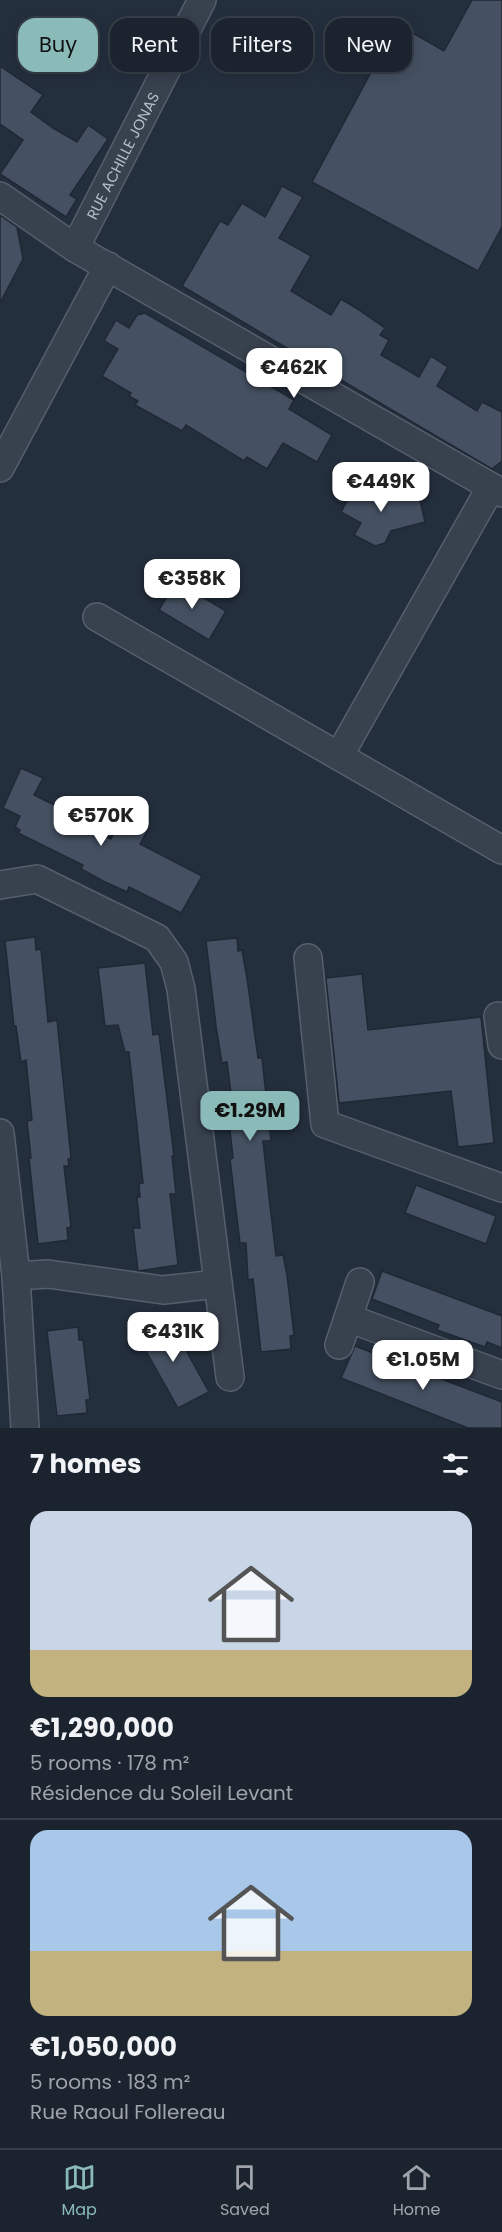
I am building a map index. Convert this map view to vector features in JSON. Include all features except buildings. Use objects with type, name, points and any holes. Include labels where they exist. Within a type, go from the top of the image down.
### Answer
[{"type":"street","name":"RUE ACHILLE JONAS","points":[[75,248],[202,0]]},
{"type":"street","points":[[0,196],[75,248],[497,490],[339,756]]},
{"type":"street","points":[[0,468],[108,266]]},
{"type":"street","points":[[97,617],[502,850]]},
{"type":"street","points":[[0,885],[37,879],[156,938],[174,962],[181,989],[230,1377]]},
{"type":"street","points":[[308,958],[325,1124],[502,1188]]},
{"type":"street","points":[[498,1016],[502,1045]]},
{"type":"street","points":[[0,1133],[16,1276],[25,1428]]},
{"type":"street","points":[[16,1276],[48,1274],[163,1290],[217,1284]]},
{"type":"street","points":[[339,1345],[360,1282]]},
{"type":"street","points":[[348,1318],[502,1375]]}]
